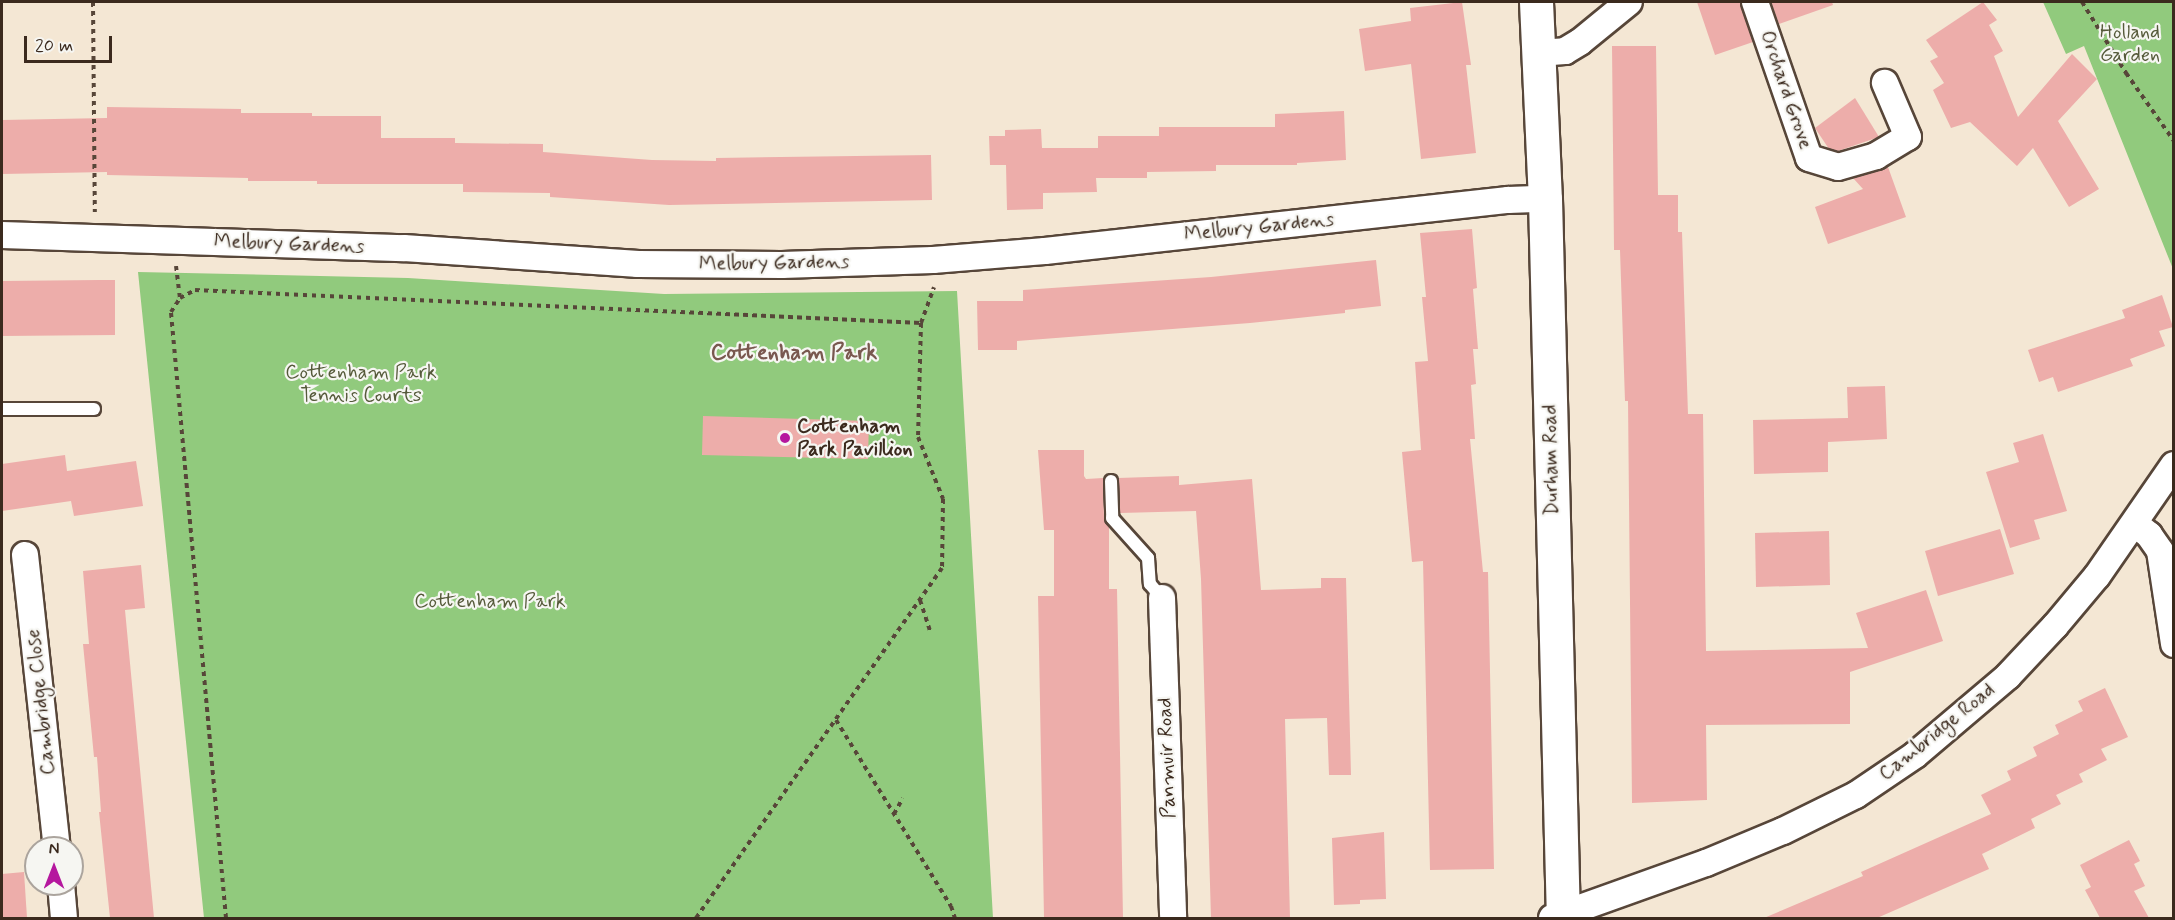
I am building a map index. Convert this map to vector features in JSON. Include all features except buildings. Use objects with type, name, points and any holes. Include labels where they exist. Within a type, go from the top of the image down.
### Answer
[{"type":"main road","name":"Durham Road","points":[[1536,2],[1545,199],[1559,917]]},
{"type":"street","points":[[1538,53],[1565,51],[1580,42],[1629,2]]},
{"type":"street","name":"Orchard Grove","points":[[1755,2],[1809,158],[1838,167],[1876,156],[1908,137],[1885,83]]},
{"type":"street","name":"Melbury Gardens","points":[[2,235],[95,236],[404,248],[638,264],[782,265],[933,260],[1045,251],[1508,200],[1545,199]]},
{"type":"street","name":"Cambridge Road","points":[[1559,917],[1706,863],[1783,831],[1856,795],[1915,755],[2008,676],[2055,626],[2135,524],[2174,465]]},
{"type":"street","points":[[2135,524],[2149,535],[2160,551],[2174,644]]},
{"type":"street","name":"Cambridge Close","points":[[25,555],[56,836]]},
{"type":"street","name":"Panmuir Road","points":[[1162,598],[1173,918]]},
{"type":"street","points":[[62,896],[64,918]]},
{"type":"lane","points":[[2,409],[94,409]]},
{"type":"lane","points":[[1111,481],[1112,518],[1148,558],[1150,584],[1162,598]]},
{"type":"path","points":[[93,2],[95,236]]},
{"type":"path","points":[[2082,2],[2126,74],[2174,141]]},
{"type":"path","points":[[696,918],[942,568],[943,499],[918,437],[921,323],[934,291],[933,260]]},
{"type":"path","points":[[226,918],[171,312],[180,298],[195,290],[921,323]]},
{"type":"path","points":[[920,599],[930,631]]},
{"type":"path","points":[[836,720],[951,906],[955,918]]},
{"type":"path","points":[[894,814],[903,798]]},
{"type":"green space","name":"Holland Garden","points":[[2043,2],[2173,2],[2173,269],[2084,46],[2066,54]]},
{"type":"green space","name":"Cottenham Park","points":[[138,272],[408,278],[664,294],[957,291],[993,918],[204,918]]},
{"type":"place","name":"Cottenham Park Pavillion","points":[[785,438]]},
{"type":"district","name":"Cottenham Park","points":[[794,354]]},
{"type":"park label","name":"Cottenham Park Tennis Courts","points":[[361,384]]}]
